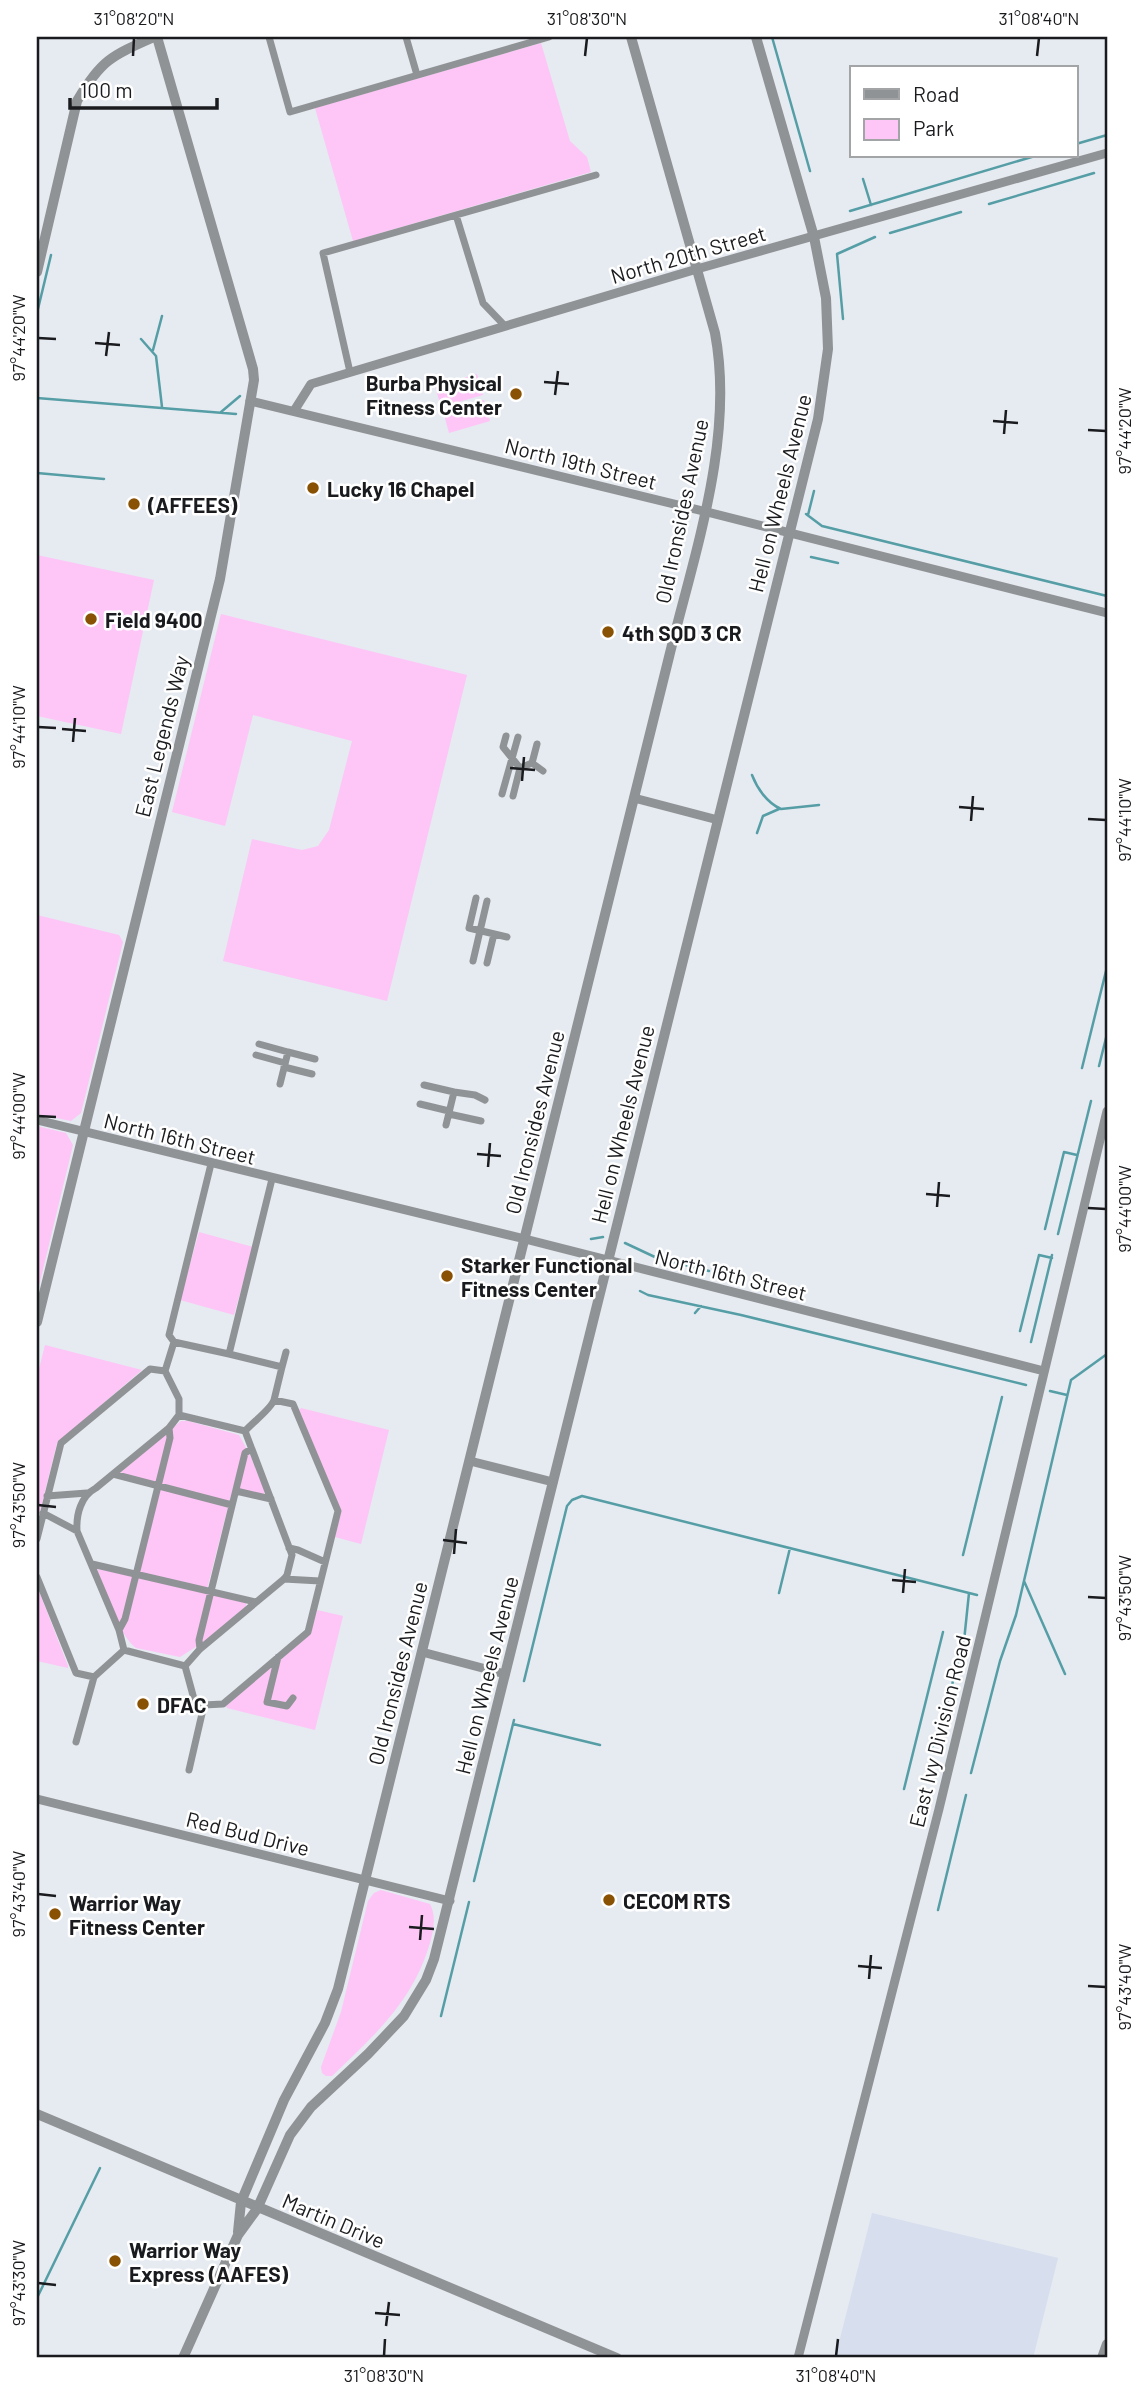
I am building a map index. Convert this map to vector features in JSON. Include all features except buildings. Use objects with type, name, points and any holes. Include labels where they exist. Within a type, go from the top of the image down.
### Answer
[{"type":"street","points":[[37,272],[40,242],[77,101],[90,79],[110,57],[155,37]]},
{"type":"street","name":"East Legends Way","points":[[37,1322],[220,579],[254,380],[155,37]]},
{"type":"street","points":[[269,37],[290,112],[549,37]]},
{"type":"street","points":[[406,37],[417,75]]},
{"type":"street","name":"Old Ironsides Avenue","points":[[237,2235],[241,2202],[285,2100],[332,2007],[705,512],[719,438],[721,383],[715,333],[631,37]]},
{"type":"street","name":"Hell on Wheels Avenue","points":[[237,2235],[257,2209],[299,2121],[389,2034],[417,1997],[435,1959],[817,419],[828,349],[826,298],[814,237],[756,37]]},
{"type":"street","name":"North 20th Street","points":[[294,411],[311,384],[697,269],[1107,153]]},
{"type":"street","points":[[350,372],[323,253],[596,175]]},
{"type":"street","points":[[456,215],[482,303],[505,326]]},
{"type":"street","name":"North 19th Street","points":[[250,401],[1107,613]]},
{"type":"street","points":[[506,736],[503,747],[520,768]]},
{"type":"street","points":[[502,794],[518,737]]},
{"type":"street","points":[[532,763],[537,744]]},
{"type":"street","points":[[520,768],[532,763]]},
{"type":"street","points":[[532,763],[543,771]]},
{"type":"street","points":[[513,796],[520,768]]},
{"type":"street","points":[[634,798],[718,820]]},
{"type":"street","points":[[476,898],[469,928],[507,937]]},
{"type":"street","points":[[473,961],[487,901]]},
{"type":"street","points":[[487,962],[494,934]]},
{"type":"street","points":[[260,1044],[315,1059]]},
{"type":"street","points":[[280,1084],[288,1052]]},
{"type":"street","points":[[256,1055],[312,1074]]},
{"type":"street","points":[[424,1085],[475,1095],[485,1100]]},
{"type":"street","points":[[446,1125],[454,1092]]},
{"type":"street","points":[[420,1104],[481,1121]]},
{"type":"street","name":"East Ivy Division Road","points":[[798,2358],[941,1798],[1107,1111]]},
{"type":"street","name":"North 16th Street","points":[[37,1120],[525,1239],[1044,1371]]},
{"type":"street","points":[[211,1164],[169,1335],[174,1342],[282,1367]]},
{"type":"street","points":[[229,1354],[272,1179]]},
{"type":"street","points":[[77,1531],[83,1499],[87,1493],[169,1428],[179,1415],[179,1399],[165,1371],[174,1342]]},
{"type":"street","points":[[246,1431],[257,1417],[272,1406],[286,1352]]},
{"type":"street","points":[[37,1539],[43,1504],[61,1443],[150,1368],[165,1371]]},
{"type":"street","points":[[185,1665],[194,1699],[204,1706],[223,1704],[308,1632],[338,1511],[293,1404],[274,1400]]},
{"type":"street","points":[[179,1415],[246,1431]]},
{"type":"street","points":[[119,1630],[125,1619],[170,1438],[169,1428]]},
{"type":"street","points":[[185,1665],[287,1575],[292,1555],[246,1431]]},
{"type":"street","points":[[200,1649],[199,1640],[245,1453],[251,1449]]},
{"type":"street","points":[[470,1461],[553,1482]]},
{"type":"street","points":[[113,1474],[232,1505]]},
{"type":"street","points":[[236,1490],[271,1499]]},
{"type":"street","points":[[43,1504],[87,1493]]},
{"type":"street","points":[[43,1504],[77,1531],[119,1630],[124,1650]]},
{"type":"street","points":[[289,1548],[325,1563]]},
{"type":"street","points":[[92,1564],[256,1602]]},
{"type":"street","points":[[37,1577],[76,1673],[94,1677]]},
{"type":"street","points":[[284,1579],[320,1581]]},
{"type":"street","points":[[76,1742],[94,1677],[124,1650]]},
{"type":"street","points":[[124,1650],[185,1665]]},
{"type":"street","points":[[422,1652],[505,1674]]},
{"type":"street","points":[[278,1657],[267,1702],[287,1706],[293,1699]]},
{"type":"street","points":[[189,1770],[204,1706]]},
{"type":"street","name":"Red Bud Drive","points":[[37,1799],[450,1901]]},
{"type":"street","name":"Martin Drive","points":[[37,2115],[617,2358]]},
{"type":"street","points":[[183,2358],[237,2235]]},
{"type":"street","points":[[1102,2358],[1107,2344]]},
{"type":"shaded area","points":[[872,2213],[1058,2258],[1033,2358],[835,2358]]},
{"type":"green space","points":[[541,43],[570,141],[587,157],[591,172],[353,241],[315,108]]},
{"type":"green space","points":[[477,374],[483,395],[441,407],[435,386]]},
{"type":"green space","points":[[484,400],[490,421],[449,433],[443,411]]},
{"type":"green space","name":"Field 9400","points":[[37,555],[154,580],[121,734],[37,716]]},
{"type":"green space","points":[[221,614],[467,675],[387,1001],[223,961],[252,839],[302,850],[318,846],[329,830],[352,741],[253,715],[225,826],[172,812]]},
{"type":"green space","points":[[37,915],[119,935],[123,942],[81,1113],[71,1121],[37,1114]]},
{"type":"green space","points":[[37,1126],[66,1133],[73,1145],[37,1294]]},
{"type":"green space","points":[[199,1232],[253,1247],[234,1315],[180,1300]]},
{"type":"green space","points":[[45,1345],[142,1370],[57,1443],[37,1523],[37,1377]]},
{"type":"green space","points":[[301,1408],[389,1430],[361,1544],[335,1537],[341,1512],[299,1410]]},
{"type":"green space","points":[[181,1421],[239,1435],[265,1492],[263,1495],[233,1487],[206,1593],[246,1603],[246,1606],[205,1641],[180,1657],[136,1648],[129,1641],[113,1611],[97,1569],[138,1576],[161,1484],[120,1473]]},
{"type":"green space","points":[[37,1586],[68,1666],[68,1668],[37,1661]]},
{"type":"green space","points":[[317,1610],[343,1616],[315,1730],[227,1708],[226,1706],[311,1633]]},
{"type":"green space","points":[[381,1890],[430,1904],[434,1920],[429,1946],[422,1966],[390,2017],[332,2076],[326,2076],[321,2067],[341,2012],[368,1901],[374,1893]]},
{"type":"waterway","points":[[772,37],[810,171]]},
{"type":"waterway","points":[[1078,143],[1107,135]]},
{"type":"waterway","points":[[850,211],[1028,158]]},
{"type":"waterway","points":[[989,204],[1094,173]]},
{"type":"waterway","points":[[863,179],[871,205]]},
{"type":"waterway","points":[[890,233],[961,212]]},
{"type":"waterway","points":[[843,319],[837,254],[875,237]]},
{"type":"waterway","points":[[37,313],[51,255]]},
{"type":"waterway","points":[[153,350],[162,316]]},
{"type":"waterway","points":[[141,339],[156,356],[162,407]]},
{"type":"waterway","points":[[221,412],[240,396]]},
{"type":"waterway","points":[[37,398],[236,414]]},
{"type":"waterway","points":[[37,473],[104,479]]},
{"type":"waterway","points":[[808,515],[814,491]]},
{"type":"waterway","points":[[806,514],[822,526],[1107,596]]},
{"type":"waterway","points":[[811,557],[838,563]]},
{"type":"waterway","points":[[752,775],[763,795],[781,809],[819,805]]},
{"type":"waterway","points":[[757,833],[763,816],[779,809]]},
{"type":"waterway","points":[[1082,1068],[1107,967]]},
{"type":"waterway","points":[[1099,1066],[1107,1034]]},
{"type":"waterway","points":[[1058,1234],[1091,1101]]},
{"type":"waterway","points":[[1045,1229],[1064,1152],[1077,1155]]},
{"type":"waterway","points":[[591,1239],[603,1237]]},
{"type":"waterway","points":[[625,1243],[657,1258],[709,1271]]},
{"type":"waterway","points":[[1020,1331],[1039,1255],[1052,1258]]},
{"type":"waterway","points":[[1031,1342],[1052,1255]]},
{"type":"waterway","points":[[640,1291],[1026,1385]]},
{"type":"waterway","points":[[695,1313],[701,1306]]},
{"type":"waterway","points":[[971,1773],[1000,1661],[1016,1615],[1071,1380],[1107,1354]]},
{"type":"waterway","points":[[1050,1391],[1067,1395]]},
{"type":"waterway","points":[[963,1555],[1002,1397]]},
{"type":"waterway","points":[[524,1681],[567,1506],[572,1500],[582,1496],[977,1595]]},
{"type":"waterway","points":[[779,1593],[790,1548]]},
{"type":"waterway","points":[[1024,1581],[1065,1674]]},
{"type":"waterway","points":[[928,1750],[936,1743],[964,1641],[969,1593]]},
{"type":"waterway","points":[[904,1789],[943,1632]]},
{"type":"waterway","points":[[474,1881],[514,1720]]},
{"type":"waterway","points":[[513,1724],[600,1745]]},
{"type":"waterway","points":[[938,1910],[966,1795]]},
{"type":"waterway","points":[[441,2016],[469,1902]]},
{"type":"waterway","points":[[37,2298],[100,2168]]},
{"type":"place","name":"Burba Physical Fitness Center","points":[[516,394]]},
{"type":"place","name":"Lucky 16 Chapel","points":[[313,488]]},
{"type":"place","name":"(AFFEES)","points":[[134,504]]},
{"type":"place","name":"Field 9400","points":[[91,619]]},
{"type":"place","name":"4th SQD 3 CR","points":[[608,632]]},
{"type":"place","name":"Starker Functional Fitness Center","points":[[447,1276]]},
{"type":"place","name":"DFAC","points":[[143,1704]]},
{"type":"place","name":"CECOM RTS","points":[[609,1900]]},
{"type":"place","name":"Warrior Way Fitness Center","points":[[55,1914]]},
{"type":"place","name":"Warrior Way Express (AAFES)","points":[[115,2261]]}]
